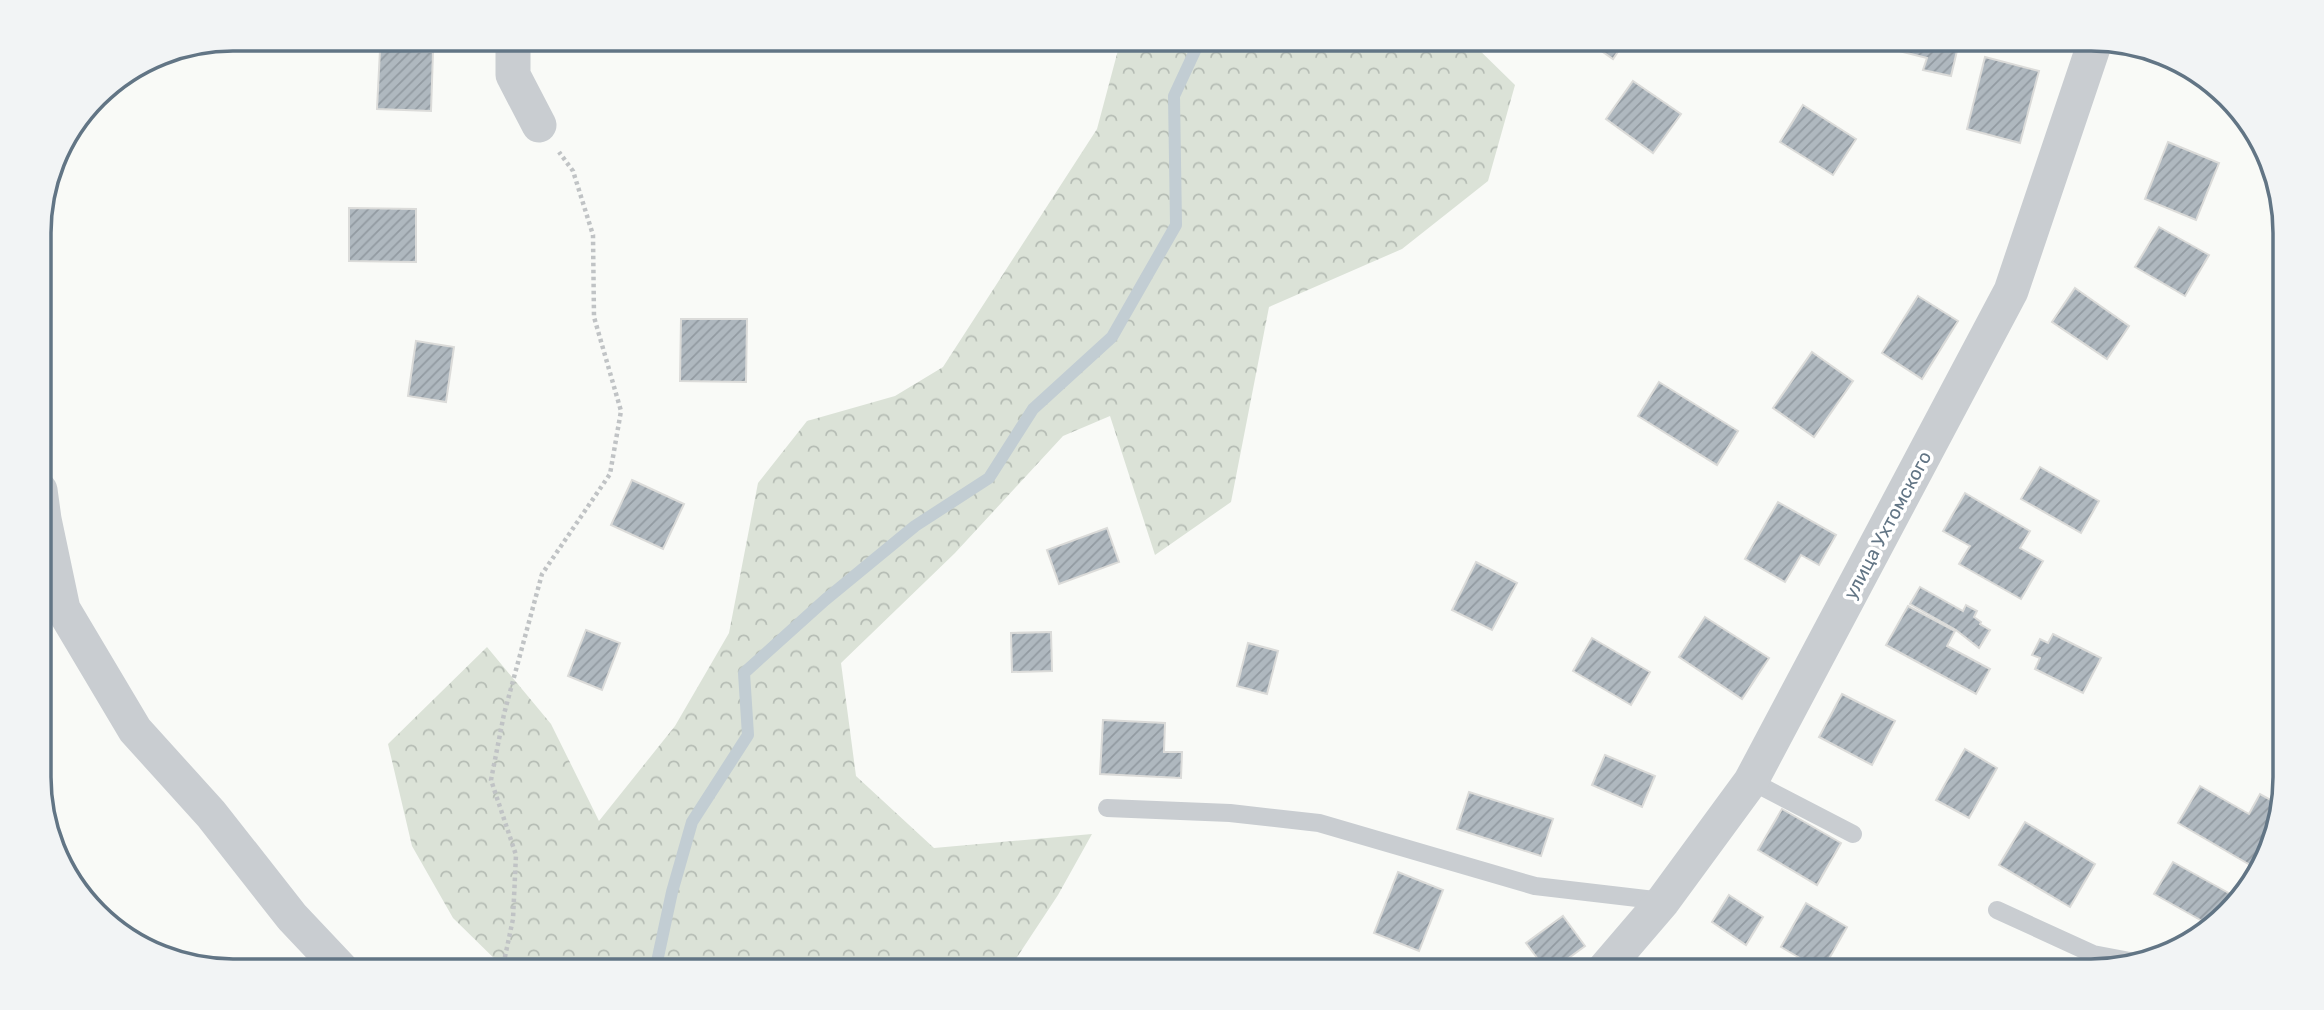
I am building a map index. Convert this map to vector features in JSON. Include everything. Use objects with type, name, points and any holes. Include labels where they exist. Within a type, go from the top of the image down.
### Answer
[{"type":"street","points":[[513,51],[513,75],[539,125]]},
{"type":"street","name":"улица Ухтомского","points":[[1613,959],[1663,901],[1751,782],[2011,291],[2092,51]]},
{"type":"street","points":[[51,552],[63,608],[135,730],[211,814],[292,917],[332,959]]},
{"type":"lane","points":[[1751,782],[1853,834]]},
{"type":"lane","points":[[1107,808],[1230,813],[1319,822],[1535,886],[1663,901]]},
{"type":"lane","points":[[1997,910],[2093,954],[2113,958]]},
{"type":"path","points":[[505,959],[513,919],[516,855],[491,780],[504,714],[542,573],[610,474],[621,411],[594,317],[593,235],[573,171],[539,125]]},
{"type":"green space","points":[[1118,51],[1480,51],[1515,85],[1488,181],[1402,249],[1269,307],[1231,502],[1155,555],[1110,416],[1063,436],[955,553],[841,663],[856,776],[934,848],[1092,834],[1058,895],[1016,959],[495,959],[453,918],[412,846],[388,744],[487,647],[551,724],[599,821],[675,726],[729,633],[758,483],[807,421],[895,396],[943,367],[1097,129]]},
{"type":"building","points":[[380,51],[433,52],[431,111],[377,109]]},
{"type":"building","points":[[1602,51],[1618,51],[1613,59]]},
{"type":"building","points":[[1899,51],[1957,51],[1951,76],[1923,70],[1927,58]]},
{"type":"building","points":[[1985,57],[2039,71],[2020,143],[1967,129]]},
{"type":"building","points":[[1633,81],[1681,114],[1653,153],[1606,119]]},
{"type":"building","points":[[1803,105],[1856,139],[1833,175],[1780,142]]},
{"type":"building","points":[[2168,142],[2219,163],[2196,220],[2145,199]]},
{"type":"building","points":[[349,208],[416,209],[416,262],[349,261]]},
{"type":"building","points":[[2159,227],[2209,255],[2185,296],[2135,267]]},
{"type":"building","points":[[2075,288],[2129,326],[2107,359],[2052,322]]},
{"type":"building","points":[[1918,296],[1958,321],[1922,379],[1882,353]]},
{"type":"building","points":[[681,319],[747,319],[746,382],[680,381]]},
{"type":"building","points":[[416,341],[454,347],[446,402],[408,396]]},
{"type":"building","points":[[1812,352],[1853,381],[1814,437],[1773,408]]},
{"type":"building","points":[[1659,382],[1738,431],[1717,465],[1638,416]]},
{"type":"building","points":[[2040,467],[2099,501],[2081,533],[2021,499]]},
{"type":"building","points":[[632,480],[684,504],[663,549],[611,525]]},
{"type":"building","points":[[1965,493],[2030,531],[2020,548],[2043,561],[2021,599],[1959,564],[1970,546],[1943,531]]},
{"type":"building","points":[[1778,502],[1836,535],[1819,565],[1801,555],[1785,582],[1745,559]]},
{"type":"building","points":[[1107,528],[1119,562],[1059,584],[1047,550]]},
{"type":"building","points":[[1476,562],[1517,583],[1492,630],[1452,610]]},
{"type":"building","points":[[1920,587],[1963,611],[1966,605],[1977,611],[1974,617],[1990,630],[1979,648],[1956,630],[1910,604]]},
{"type":"building","points":[[1908,606],[1955,631],[1947,646],[1990,669],[1976,694],[1886,645]]},
{"type":"building","points":[[1705,617],[1769,658],[1742,699],[1679,657]]},
{"type":"building","points":[[586,630],[620,643],[602,690],[568,676]]},
{"type":"building","points":[[1051,632],[1052,671],[1012,672],[1011,633]]},
{"type":"building","points":[[2053,634],[2101,658],[2083,693],[2035,669],[2040,658],[2032,655],[2040,639],[2048,643]]},
{"type":"building","points":[[1592,638],[1650,672],[1631,705],[1573,671]]},
{"type":"building","points":[[1248,643],[1278,651],[1267,694],[1237,686]]},
{"type":"building","points":[[1842,694],[1895,721],[1872,765],[1819,737]]},
{"type":"building","points":[[1103,720],[1165,723],[1164,752],[1182,752],[1181,778],[1100,774]]},
{"type":"building","points":[[1965,749],[1997,768],[1969,818],[1936,800]]},
{"type":"building","points":[[1605,755],[1655,776],[1642,807],[1592,785]]},
{"type":"building","points":[[2200,786],[2249,814],[2260,794],[2272,801],[2267,825],[2250,865],[2178,823]]},
{"type":"building","points":[[1469,792],[1553,819],[1541,856],[1457,829]]},
{"type":"building","points":[[1782,809],[1841,843],[1817,885],[1758,850]]},
{"type":"building","points":[[2025,822],[2095,864],[2070,907],[1999,865]]},
{"type":"building","points":[[2173,862],[2231,894],[2203,921],[2154,894]]},
{"type":"building","points":[[1398,872],[1443,890],[1419,951],[1374,933]]},
{"type":"building","points":[[1729,895],[1763,917],[1746,945],[1712,922]]},
{"type":"building","points":[[1806,903],[1847,927],[1829,959],[1802,959],[1781,947]]},
{"type":"building","points":[[1563,916],[1585,946],[1567,959],[1538,959],[1526,943]]},
{"type":"waterway","points":[[658,959],[672,892],[692,822],[748,735],[744,673],[825,600],[915,526],[989,478],[1033,409],[1112,337],[1176,225],[1174,96],[1195,51]]}]
